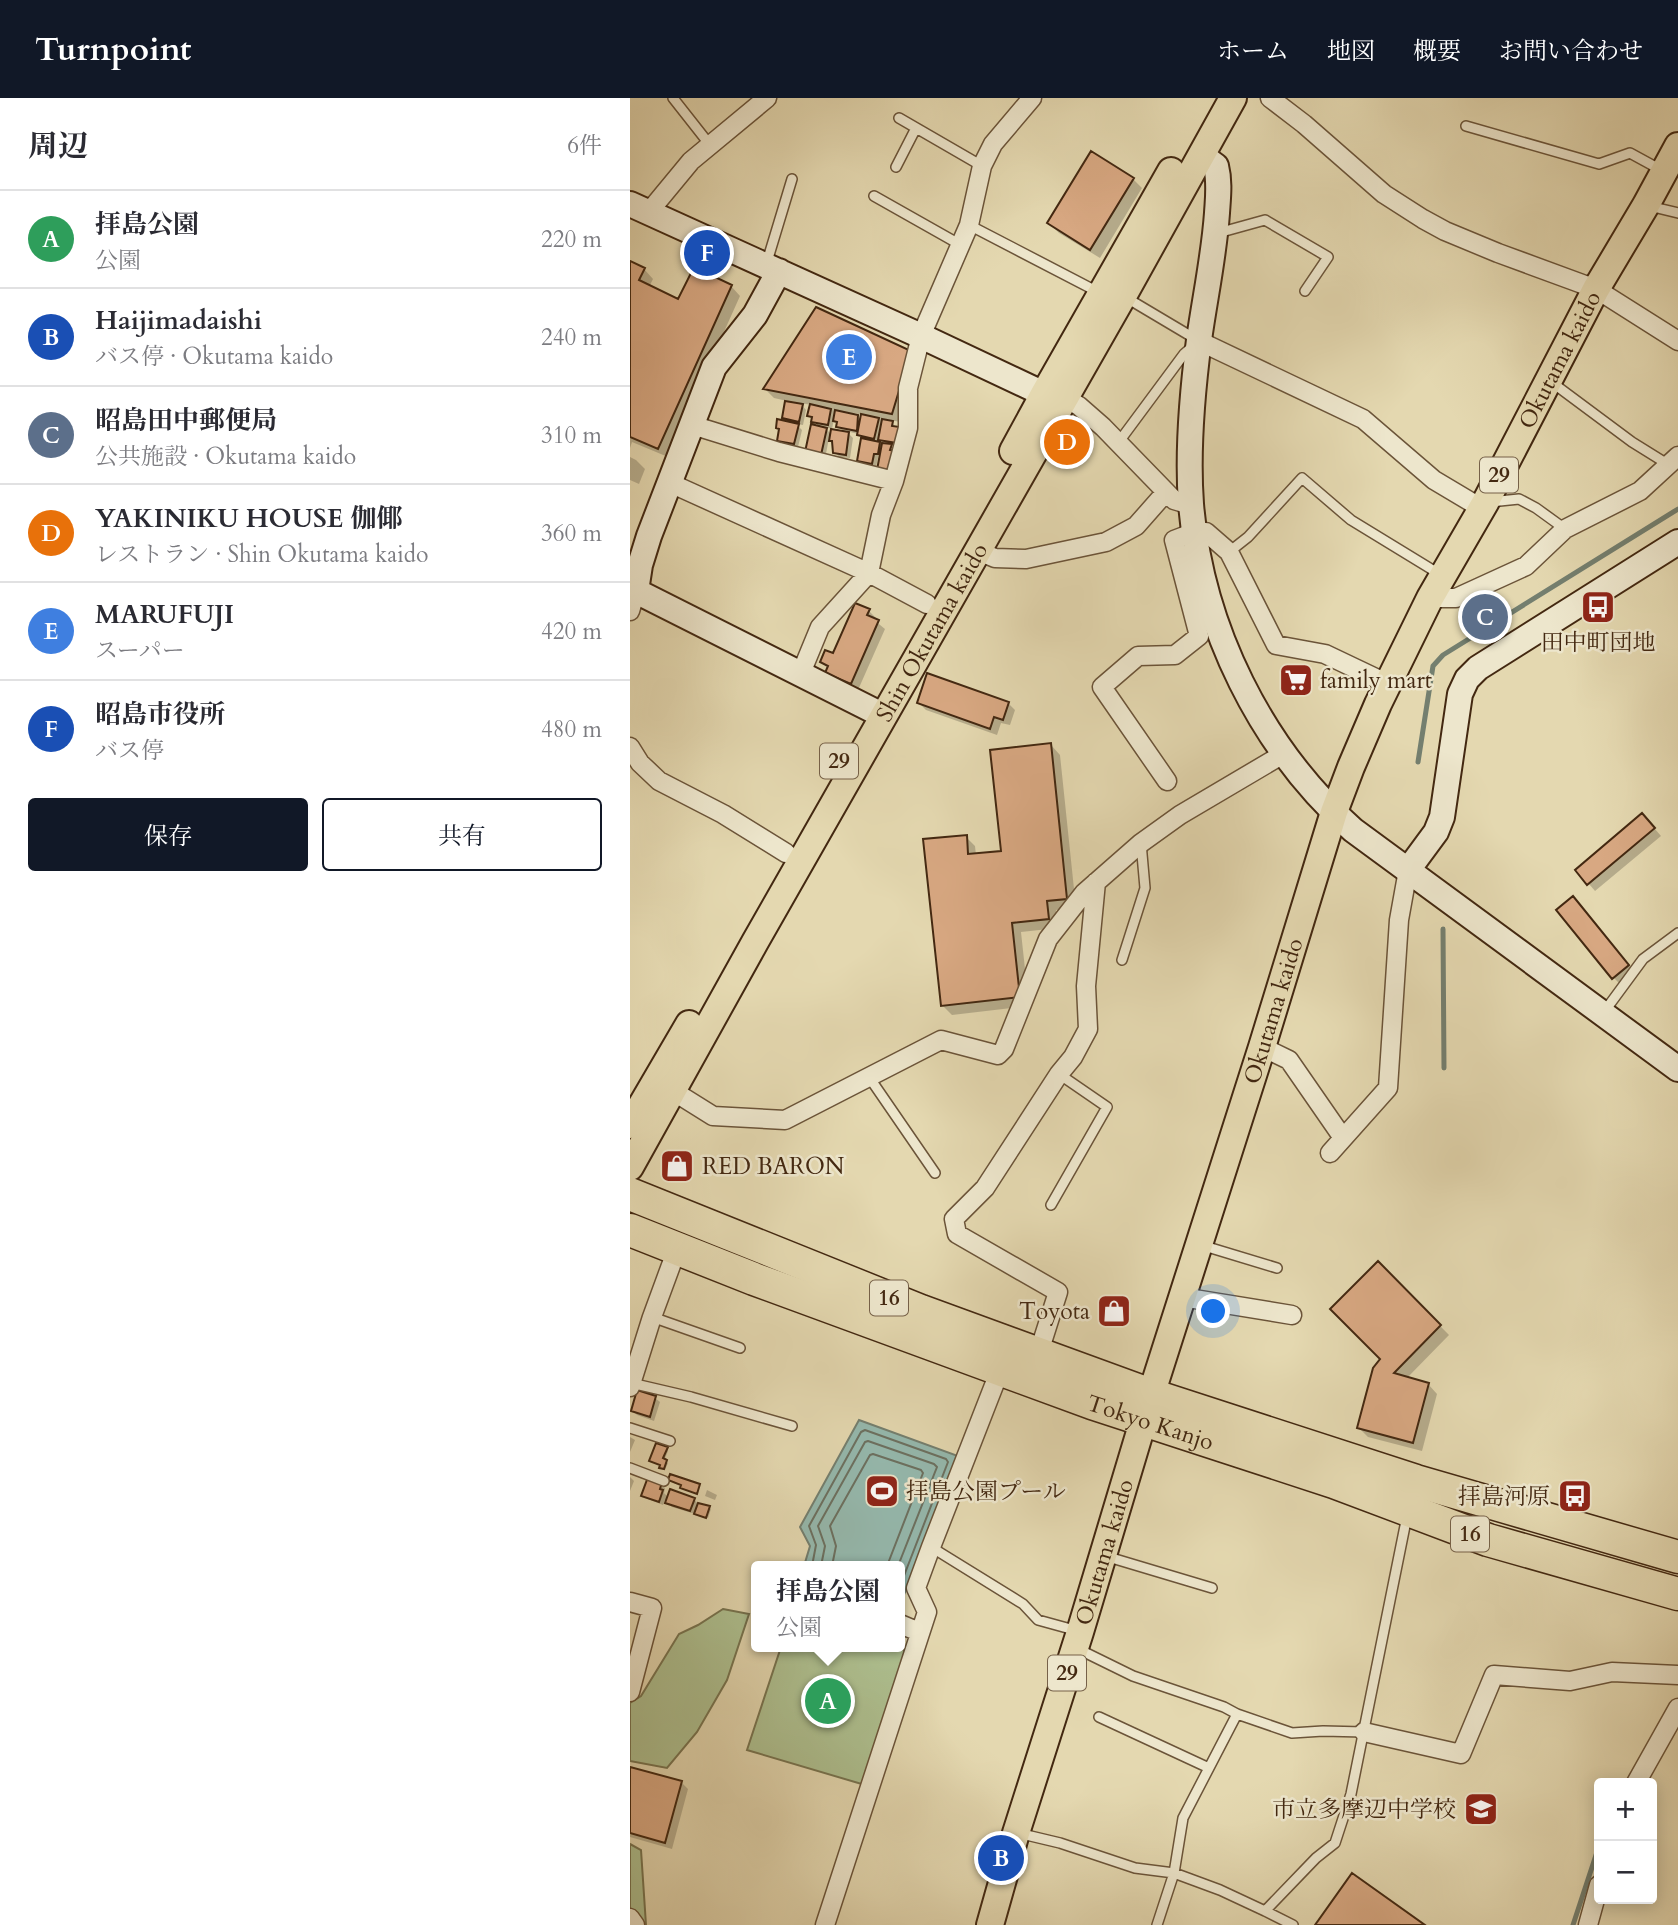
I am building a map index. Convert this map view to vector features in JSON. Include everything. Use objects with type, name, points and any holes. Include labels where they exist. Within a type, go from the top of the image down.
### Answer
[{"type":"highway","name":"Tokyo Kanjo","points":[[630,1194],[920,1311],[1038,1355],[1147,1407],[1334,1482],[1488,1540],[1678,1594]]},
{"type":"highway","name":"Tokyo Kanjo","points":[[630,1230],[1000,1370],[1147,1407],[1416,1481],[1678,1557]]},
{"type":"main road","name":"Shin Okutama kaido","points":[[1112,295],[1213,98]]},
{"type":"main road","name":"Shin Okutama kaido","points":[[630,1167],[877,712],[927,604],[1054,396],[1112,295],[1201,155],[1233,98]]},
{"type":"main road","name":"Okutama kaido","points":[[990,1925],[1147,1407],[1334,812],[1367,727],[1436,587],[1483,505],[1596,289],[1678,146]]},
{"type":"main road","name":"Shin Okutama kaido","points":[[630,1125],[786,853],[978,551],[1054,396]]},
{"type":"street","points":[[767,98],[691,161],[639,209],[1079,406],[1174,500],[1191,505]]},
{"type":"street","points":[[801,673],[820,627],[869,573],[881,515],[894,481],[908,428],[908,388],[921,336],[969,225],[982,166],[993,145],[1032,98]]},
{"type":"street","points":[[1270,98],[1384,194],[1423,219],[1498,253],[1596,289],[1678,341]]},
{"type":"street","points":[[1201,155],[1216,166],[1219,189],[1216,234],[1199,341],[1190,438],[1191,505],[1202,573],[1222,637],[1256,708],[1285,753],[1334,812],[1353,830],[1678,1069]]},
{"type":"street","points":[[773,268],[755,315],[714,367],[649,536],[632,597],[801,673],[877,712]]},
{"type":"street","points":[[1199,341],[1363,419],[1434,480],[1483,505]]},
{"type":"street","points":[[692,425],[779,452],[894,481]]},
{"type":"street","points":[[1436,587],[1456,598],[1526,566],[1564,529],[1640,491],[1673,460]]},
{"type":"street","points":[[670,483],[869,573],[927,604]]},
{"type":"street","points":[[978,551],[995,558],[1026,559],[1105,542],[1136,526],[1166,492]]},
{"type":"street","points":[[1167,781],[1102,687],[1138,656],[1175,655],[1199,636],[1174,540],[1195,532],[1206,532],[1229,552],[1276,645],[1325,654],[1388,684]]},
{"type":"street","points":[[1330,1153],[1388,1088],[1399,920],[1408,870],[1441,822],[1460,694],[1467,679],[1478,668],[1678,542]]},
{"type":"street","points":[[630,747],[640,763],[659,781],[723,814],[786,853]]},
{"type":"street","points":[[673,1091],[713,1116],[785,1120],[941,1040],[998,1055],[1004,1049],[1048,939],[1084,892],[1142,844],[1199,803],[1285,753]]},
{"type":"street","points":[[1038,1355],[1058,1292],[957,1234],[954,1219],[985,1188],[1059,1074],[1073,1057],[1088,1030],[1086,986],[1096,882]]},
{"type":"street","points":[[1262,1047],[1289,1060],[1343,1138]]},
{"type":"street","points":[[631,1385],[677,1249]]},
{"type":"street","points":[[1182,1297],[1292,1315]]},
{"type":"street","points":[[825,1925],[927,1612],[916,1588],[1000,1370]]},
{"type":"street","points":[[630,1602],[652,1608],[630,1692]]},
{"type":"street","points":[[905,1627],[919,1632]]},
{"type":"street","points":[[1364,1732],[1461,1754],[1494,1675],[1570,1681],[1612,1672],[1678,1675]]},
{"type":"street","points":[[1639,1778],[1678,1708]]},
{"type":"street","points":[[1588,1925],[1594,1903]]},
{"type":"street","points":[[630,1918],[635,1925]]},
{"type":"lane","points":[[673,98],[710,145]]},
{"type":"lane","points":[[899,118],[982,166]]},
{"type":"lane","points":[[1466,127],[1599,164],[1630,153],[1664,172]]},
{"type":"lane","points":[[896,167],[916,128]]},
{"type":"lane","points":[[773,268],[792,179]]},
{"type":"lane","points":[[874,196],[960,244]]},
{"type":"lane","points":[[1646,205],[1678,213]]},
{"type":"lane","points":[[1216,234],[1265,220],[1328,257],[1305,291]]},
{"type":"lane","points":[[969,225],[1199,341],[1184,354],[1118,443]]},
{"type":"lane","points":[[1549,379],[1632,442],[1673,460]]},
{"type":"lane","points":[[1229,552],[1248,537],[1302,478],[1350,520],[1436,587]]},
{"type":"lane","points":[[1483,505],[1519,499],[1564,529]]},
{"type":"lane","points":[[1122,960],[1146,888],[1142,844]]},
{"type":"lane","points":[[1603,1014],[1643,959],[1678,933]]},
{"type":"lane","points":[[1051,1205],[1107,1107],[1059,1074]]},
{"type":"lane","points":[[869,1077],[935,1173]]},
{"type":"lane","points":[[1199,1244],[1277,1268]]},
{"type":"lane","points":[[652,1317],[740,1348]]},
{"type":"lane","points":[[631,1385],[691,1397],[792,1426]]},
{"type":"lane","points":[[630,1428],[670,1441]]},
{"type":"lane","points":[[630,1468],[664,1481]]},
{"type":"lane","points":[[1265,1911],[1316,1858],[1335,1843],[1351,1794],[1409,1510]]},
{"type":"lane","points":[[931,1547],[1023,1604],[1038,1620],[1077,1639],[1133,1676],[1292,1733],[1364,1732]]},
{"type":"lane","points":[[1103,1555],[1212,1588]]},
{"type":"lane","points":[[1157,1925],[1174,1873],[1183,1818],[1237,1714]]},
{"type":"lane","points":[[1099,1717],[1209,1768]]},
{"type":"lane","points":[[1016,1833],[1060,1843],[1135,1868],[1174,1873],[1220,1890],[1293,1925]]},
{"type":"green space","points":[[723,1609],[749,1614],[727,1680],[697,1732],[667,1768],[630,1761],[630,1703],[641,1696],[679,1634]]},
{"type":"green space","points":[[779,1652],[910,1652],[865,1785],[747,1750]]},
{"type":"green space","points":[[630,1844],[641,1850],[646,1925],[630,1925]]},
{"type":"water","name":"拝島公園プール","points":[[859,1420],[958,1456],[905,1592],[905,1561],[806,1561],[810,1546],[800,1527]]},
{"type":"building","points":[[1091,151],[1134,178],[1090,250],[1047,223]]},
{"type":"building","points":[[630,261],[645,268],[639,280],[678,299],[694,267],[732,285],[658,449],[630,437]]},
{"type":"building","points":[[816,307],[911,351],[892,414],[763,389]]},
{"type":"building","points":[[785,401],[803,404],[799,422],[782,418]]},
{"type":"building","points":[[810,404],[831,409],[828,425],[811,422],[812,417],[807,416]]},
{"type":"building","points":[[835,410],[858,415],[857,431],[836,427],[837,422],[833,421]]},
{"type":"building","points":[[861,414],[879,418],[874,439],[857,435]]},
{"type":"building","points":[[777,419],[799,424],[794,444],[777,441]]},
{"type":"building","points":[[882,419],[893,421],[892,426],[900,427],[897,443],[878,440]]},
{"type":"building","points":[[811,424],[827,428],[821,455],[805,452]]},
{"type":"building","points":[[831,429],[849,432],[846,455],[833,453],[832,441],[829,441]]},
{"type":"building","points":[[861,438],[880,442],[878,454],[874,454],[872,464],[857,461]]},
{"type":"building","points":[[882,443],[892,444],[890,450],[900,452],[896,473],[877,470]]},
{"type":"building","points":[[855,603],[870,609],[867,615],[879,620],[851,684],[825,673],[828,666],[820,662],[825,650],[833,653]]},
{"type":"building","points":[[927,673],[1009,702],[1003,720],[994,717],[990,729],[917,703]]},
{"type":"building","points":[[1051,743],[1067,899],[1047,901],[1049,919],[1012,923],[1020,997],[941,1006],[923,839],[967,835],[968,854],[1001,851],[990,750]]},
{"type":"building","points":[[1642,813],[1655,828],[1587,885],[1575,870]]},
{"type":"building","points":[[1573,896],[1629,965],[1612,979],[1556,910]]},
{"type":"building","points":[[1378,1261],[1441,1325],[1394,1373],[1429,1383],[1413,1443],[1357,1428],[1373,1368],[1380,1359],[1330,1309]]},
{"type":"building","points":[[637,1390],[656,1396],[650,1417],[631,1411]]},
{"type":"building","points":[[656,1443],[668,1447],[663,1458],[667,1460],[664,1469],[649,1461]]},
{"type":"building","points":[[670,1474],[700,1484],[697,1494],[668,1480]]},
{"type":"building","points":[[648,1477],[662,1482],[660,1489],[663,1490],[659,1502],[641,1496]]},
{"type":"building","points":[[670,1489],[695,1498],[690,1511],[665,1503]]},
{"type":"building","points":[[698,1503],[710,1506],[706,1518],[694,1514]]},
{"type":"building","points":[[630,1767],[682,1781],[665,1843],[630,1833]]},
{"type":"building","points":[[1352,1873],[1425,1925],[1315,1925]]},
{"type":"waterway","points":[[1418,762],[1433,666],[1443,655],[1678,509]]},
{"type":"waterway","points":[[1443,929],[1444,1068]]},
{"type":"waterway","points":[[1573,1925],[1594,1861]]},
{"type":"place","name":"昭島市役所","points":[[707,253]]},
{"type":"place","name":"MARUFUJI","points":[[849,357]]},
{"type":"place","name":"YAKINIKU HOUSE 伽倻","points":[[1067,442]]},
{"type":"place","name":"田中町団地","points":[[1598,607]]},
{"type":"place","name":"昭島田中郵便局","points":[[1485,617]]},
{"type":"place","name":"family mart","points":[[1296,680]]},
{"type":"place","name":"RED BARON","points":[[677,1166]]},
{"type":"place","name":"Toyota","points":[[1114,1311]]},
{"type":"place","name":"拝島公園プール","points":[[882,1491]]},
{"type":"place","name":"拝島河原","points":[[1575,1496]]},
{"type":"place","name":"拝島公園","points":[[828,1701]]},
{"type":"place","name":"市立多摩辺中学校","points":[[1481,1809]]},
{"type":"place","name":"Haijimadaishi","points":[[1001,1858]]}]
